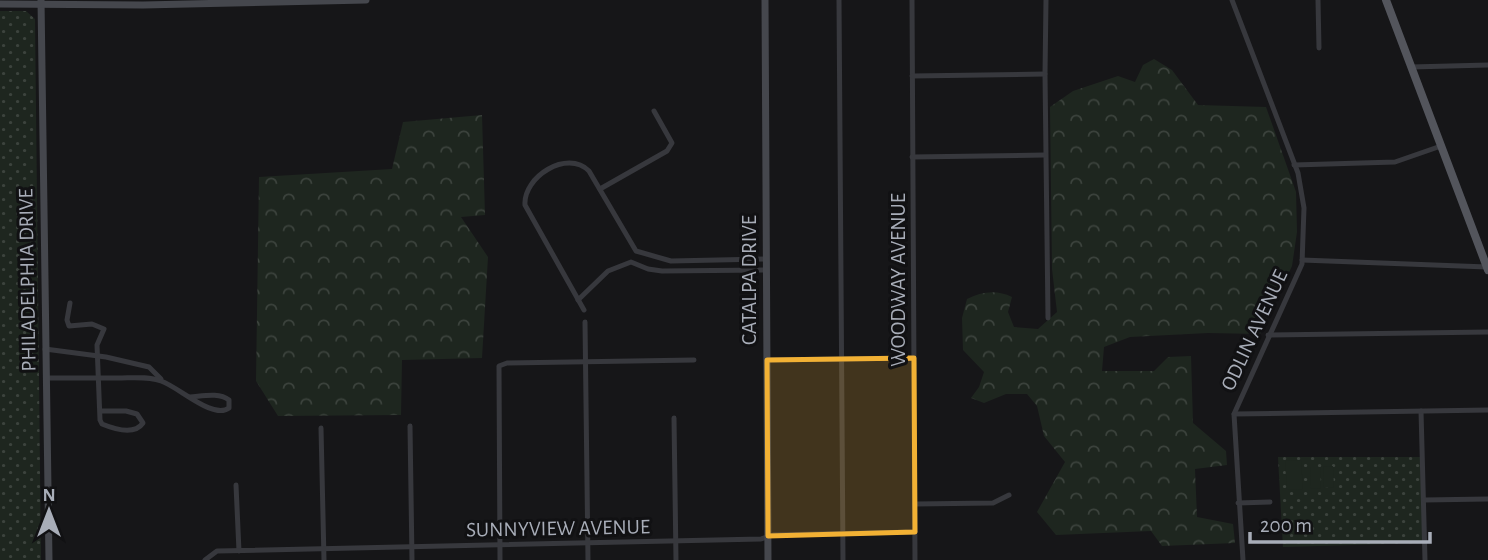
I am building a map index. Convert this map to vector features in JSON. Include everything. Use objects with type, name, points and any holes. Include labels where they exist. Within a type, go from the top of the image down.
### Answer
[{"type":"main road","points":[[0,4],[366,0]]},
{"type":"main road","name":"CATALPA DRIVE","points":[[765,0],[768,560]]},
{"type":"main road","points":[[1386,0],[1488,269]]},
{"type":"main road","name":"PHILADELPHIA DRIVE","points":[[41,3],[48,560]]},
{"type":"street","points":[[839,0],[843,560]]},
{"type":"street","name":"WOODWAY AVENUE","points":[[912,0],[915,560]]},
{"type":"street","points":[[1046,0],[1048,318]]},
{"type":"street","name":"ODLIN AVENUE","points":[[1232,0],[1294,165],[1304,199],[1302,260],[1234,414],[1242,560]]},
{"type":"street","points":[[1318,0],[1319,48]]},
{"type":"street","points":[[1411,67],[1488,65]]},
{"type":"street","points":[[912,76],[1045,75]]},
{"type":"street","points":[[600,189],[667,151],[672,143],[654,111]]},
{"type":"street","points":[[1294,165],[1395,162],[1441,146]]},
{"type":"street","points":[[912,157],[1045,155]]},
{"type":"street","points":[[584,310],[526,208],[525,196],[529,186],[536,178],[564,163],[582,165],[589,171],[636,251],[670,261],[766,259]]},
{"type":"street","points":[[631,262],[636,251]]},
{"type":"street","points":[[1302,260],[1488,269]]},
{"type":"street","points":[[578,300],[608,271],[631,262],[662,271],[766,270]]},
{"type":"street","points":[[70,303],[67,320],[69,326],[92,324],[104,329],[97,345],[100,419],[105,426],[134,430],[143,423],[137,414],[126,411],[100,411]]},
{"type":"street","points":[[585,322],[588,560]]},
{"type":"street","points":[[1268,335],[1488,332]]},
{"type":"street","points":[[45,349],[97,355],[149,367],[163,382]]},
{"type":"street","points":[[767,360],[914,358]]},
{"type":"street","points":[[500,560],[500,365],[694,360]]},
{"type":"street","points":[[46,378],[154,379],[209,409],[220,412],[229,408],[227,397],[190,397]]},
{"type":"street","points":[[1234,414],[1488,410]]},
{"type":"street","points":[[1421,411],[1425,560]]},
{"type":"street","points":[[674,418],[676,560]]},
{"type":"street","points":[[410,426],[412,560]]},
{"type":"street","points":[[321,428],[324,560]]},
{"type":"street","points":[[236,485],[239,551]]},
{"type":"street","points":[[915,504],[993,503],[1009,495]]},
{"type":"street","points":[[1424,500],[1488,499]]},
{"type":"street","points":[[1238,503],[1270,502]]},
{"type":"street","name":"SUNNYVIEW AVENUE","points":[[205,560],[218,551],[761,539],[768,536],[915,532]]},
{"type":"highlighted area","points":[[914,358],[915,532],[768,536],[767,360]]},
{"type":"green space","points":[[0,11],[26,11],[35,19],[41,560],[0,560]]},
{"type":"green space","points":[[1154,59],[1172,70],[1198,105],[1266,107],[1296,192],[1297,232],[1292,266],[1260,334],[1208,333],[1130,337],[1104,347],[1102,371],[1154,371],[1168,357],[1191,356],[1193,423],[1226,451],[1227,465],[1195,469],[1197,517],[1233,524],[1235,543],[1162,546],[1151,531],[1056,535],[1037,512],[1065,462],[1044,436],[1037,406],[1027,394],[1006,394],[984,403],[971,398],[979,387],[984,372],[963,350],[962,318],[967,299],[989,292],[1012,297],[1008,312],[1014,327],[1038,329],[1057,312],[1052,269],[1050,107],[1073,91],[1118,76],[1135,82],[1143,65]]},
{"type":"green space","points":[[482,115],[485,215],[461,217],[488,257],[482,358],[402,360],[401,415],[278,416],[256,381],[259,177],[392,169],[403,122]]},
{"type":"green space","points":[[1278,457],[1423,457],[1425,543],[1283,547]]},
{"type":"green space","points":[[1301,460],[1303,489],[1287,490],[1285,461]]},
{"type":"green space","points":[[1333,466],[1334,487],[1324,488],[1323,467]]},
{"type":"green space","points":[[1310,467],[1320,467],[1321,488],[1311,489]]}]
